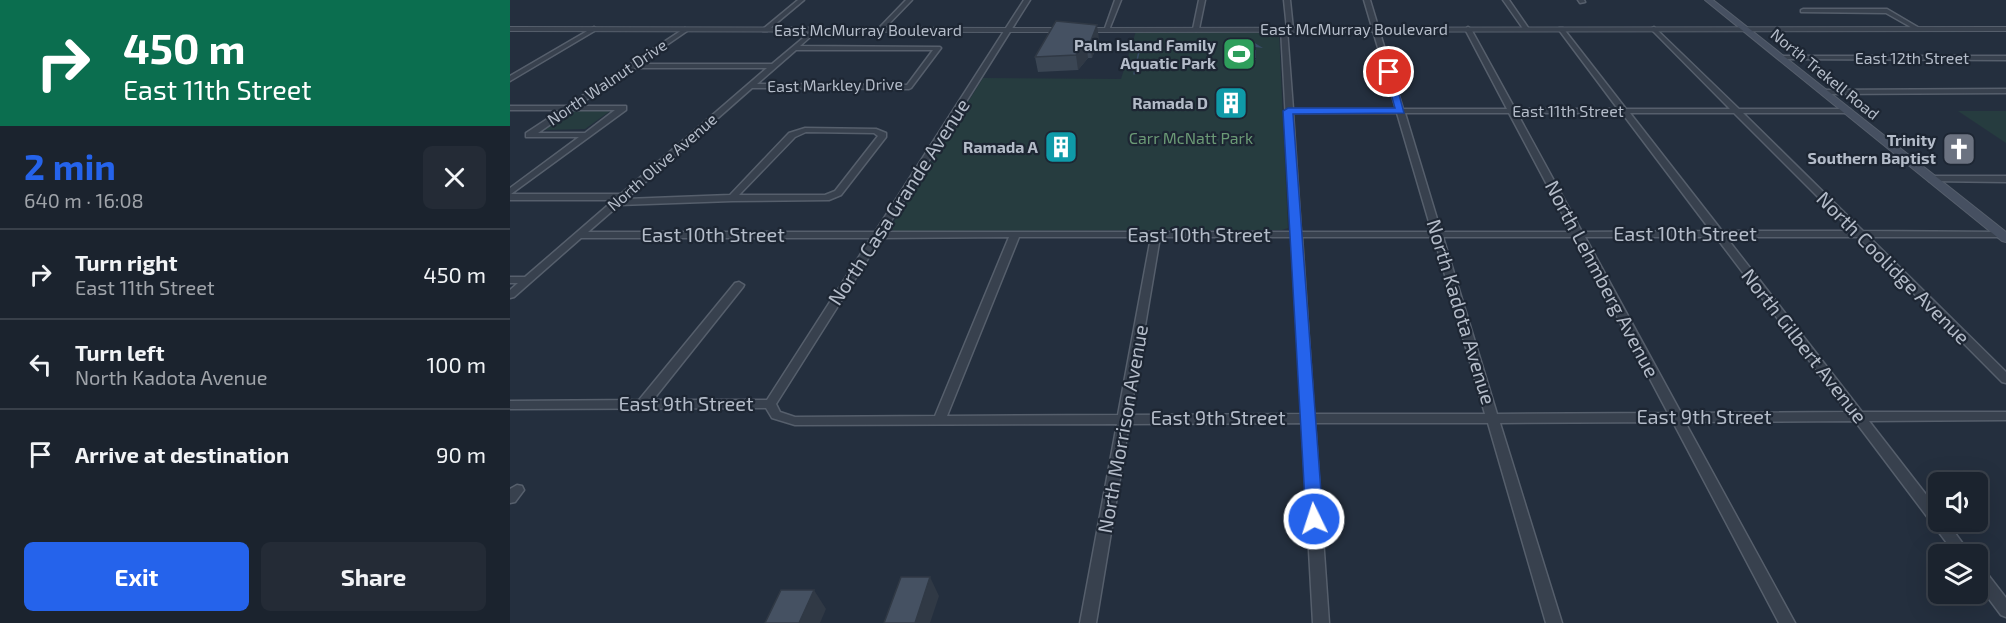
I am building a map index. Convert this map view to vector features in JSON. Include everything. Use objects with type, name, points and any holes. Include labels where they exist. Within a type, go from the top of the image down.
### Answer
[{"type":"main road","name":"North Trekell Road","points":[[1709,0],[2003,236]]},
{"type":"street","points":[[765,30],[801,0]]},
{"type":"street","points":[[880,30],[909,0]]},
{"type":"street","name":"North Casa Grande Avenue","points":[[770,404],[1027,0]]},
{"type":"street","points":[[1106,30],[1118,0]]},
{"type":"street","points":[[1196,29],[1202,0]]},
{"type":"street","points":[[1287,0],[1288,111],[1298,235],[1321,623]]},
{"type":"street","name":"North Kadota Avenue","points":[[1367,0],[1554,623]]},
{"type":"street","points":[[1506,0],[1526,29]]},
{"type":"street","points":[[1803,11],[1887,11],[1918,29]]},
{"type":"street","name":"East McMurray Boulevard","points":[[510,29],[2006,29]]},
{"type":"street","name":"North Lehmberg Avenue","points":[[1468,29],[1787,623]]},
{"type":"street","name":"North Gilbert Avenue","points":[[1561,29],[1928,507]]},
{"type":"street","name":"North Coolidge Avenue","points":[[1653,29],[2006,379]]},
{"type":"street","points":[[510,79],[594,30]]},
{"type":"street","name":"North Walnut Drive","points":[[586,135],[529,135],[685,30]]},
{"type":"street","name":"North Olive Avenue","points":[[510,295],[815,30]]},
{"type":"street","name":"East Markley Drive","points":[[750,86],[909,87],[938,48],[794,48]]},
{"type":"street","name":"East 12th Street","points":[[1782,58],[2006,58]]},
{"type":"street","points":[[630,66],[773,66]]},
{"type":"street","points":[[1824,92],[2006,91]]},
{"type":"street","points":[[510,108],[568,108]]},
{"type":"street","name":"North Walnut Drive","points":[[510,192],[623,108],[568,108]]},
{"type":"street","name":"East 11th Street","points":[[1288,111],[1847,111]]},
{"type":"street","points":[[510,197],[620,199],[826,198],[838,193],[883,135],[876,131],[798,132],[792,135],[732,198]]},
{"type":"street","points":[[1932,179],[2006,178]]},
{"type":"street","name":"East 10th Street","points":[[578,236],[1437,234],[2003,236]]},
{"type":"street","points":[[939,420],[1015,235]]},
{"type":"street","name":"North Morrison Avenue","points":[[1088,623],[1156,235]]},
{"type":"street","points":[[510,280],[528,280]]},
{"type":"street","points":[[643,404],[739,285]]},
{"type":"street","name":"East 9th Street","points":[[510,405],[770,404],[777,415],[795,421],[2006,416]]},
{"type":"street","name":"North Gilbert Avenue","points":[[1947,532],[1957,544]]},
{"type":"street","points":[[1988,586],[2006,610]]},
{"type":"green space","name":"Carr McNatt Park","points":[[1136,31],[1279,33],[1288,228],[1282,230],[894,231],[890,228],[983,78],[1121,79]]},
{"type":"green space","points":[[583,109],[610,111],[585,129],[545,130],[545,126],[563,114]]},
{"type":"green space","points":[[1958,111],[2006,111],[2006,143]]},
{"type":"water","points":[[1253,42],[1263,48],[1246,46],[1242,49],[1256,50],[1256,58],[1241,59],[1256,59],[1254,62],[1236,65],[1237,58],[1227,58],[1227,53],[1237,53],[1237,47],[1234,44]]},
{"type":"building","points":[[1056,21],[1097,25],[1090,43],[1086,43],[1076,55],[1035,57]]},
{"type":"building","points":[[901,577],[930,577],[915,623],[884,623]]},
{"type":"building","points":[[781,590],[814,590],[799,623],[765,623]]},
{"type":"waterway","points":[[1134,74],[1140,47]]},
{"type":"place","name":"Palm Island Family Aquatic Park","points":[[1239,54]]},
{"type":"place","name":"Ramada D","points":[[1231,103]]},
{"type":"place","name":"Ramada A","points":[[1061,147]]},
{"type":"place","name":"Trinity Southern Baptist","points":[[1959,149]]},
{"type":"route","points":[[1314,519],[1288,111],[1401,111],[1389,72]]}]
